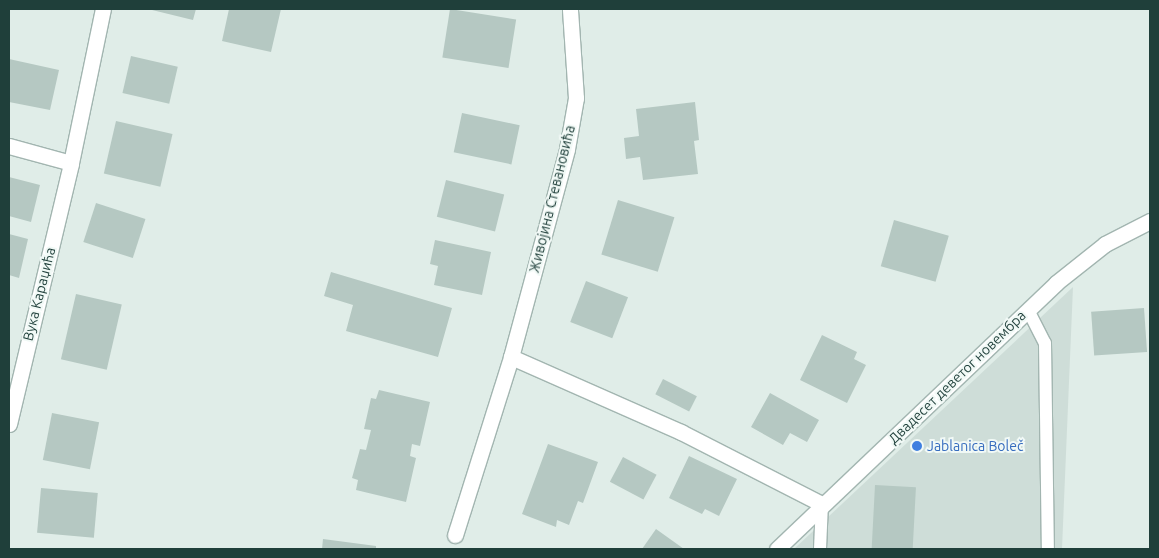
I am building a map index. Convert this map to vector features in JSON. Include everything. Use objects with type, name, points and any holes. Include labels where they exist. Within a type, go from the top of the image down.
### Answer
[{"type":"street","name":"Вука Караџића","points":[[9,424],[71,163],[102,9]]},
{"type":"street","name":"Живојина Стевановића","points":[[456,534],[511,357],[572,118],[576,98],[570,9]]},
{"type":"street","points":[[9,146],[71,163]]},
{"type":"street","name":"Двадесет деветог новембра","points":[[777,549],[822,504],[1028,310],[1105,244],[1150,221]]},
{"type":"street","points":[[511,357],[681,432],[822,504]]},
{"type":"lane","points":[[1028,310],[1045,343],[1048,549]]},
{"type":"lane","points":[[820,549],[822,504]]},
{"type":"shaded area","points":[[1073,287],[1062,549],[794,549]]},
{"type":"building","points":[[148,9],[196,9],[193,20]]},
{"type":"building","points":[[229,9],[281,9],[271,52],[222,41]]},
{"type":"building","points":[[450,9],[516,19],[509,68],[442,57]]},
{"type":"building","points":[[131,56],[178,67],[169,104],[122,93]]},
{"type":"building","points":[[9,59],[59,70],[50,110],[9,102]]},
{"type":"building","points":[[695,102],[699,140],[694,141],[698,174],[643,180],[640,157],[626,159],[624,138],[639,136],[636,109]]},
{"type":"building","points":[[462,113],[520,125],[511,164],[454,152]]},
{"type":"building","points":[[116,121],[173,134],[160,187],[104,174]]},
{"type":"building","points":[[9,177],[40,185],[31,222],[9,216]]},
{"type":"building","points":[[446,180],[504,195],[495,231],[437,217]]},
{"type":"building","points":[[618,200],[674,217],[658,272],[601,255]]},
{"type":"building","points":[[96,203],[145,219],[133,258],[83,242]]},
{"type":"building","points":[[894,220],[949,236],[936,282],[881,266]]},
{"type":"building","points":[[9,234],[28,239],[19,278],[9,275]]},
{"type":"building","points":[[435,240],[491,252],[482,295],[434,285],[438,266],[430,264]]},
{"type":"building","points":[[331,272],[452,308],[438,357],[346,331],[353,305],[324,296]]},
{"type":"building","points":[[586,281],[628,297],[612,338],[570,322]]},
{"type":"building","points":[[76,294],[122,305],[107,370],[61,359]]},
{"type":"building","points":[[1144,308],[1147,352],[1094,356],[1091,312]]},
{"type":"building","points":[[822,335],[857,352],[854,359],[866,365],[847,403],[800,380]]},
{"type":"building","points":[[663,379],[697,396],[689,411],[655,394]]},
{"type":"building","points":[[379,390],[430,402],[420,446],[412,444],[410,456],[416,458],[406,502],[356,490],[358,480],[352,478],[360,449],[366,450],[371,430],[364,429],[371,398],[376,399]]},
{"type":"building","points":[[770,393],[819,420],[807,442],[790,433],[783,445],[751,427]]},
{"type":"building","points":[[52,413],[99,422],[90,469],[43,460]]},
{"type":"building","points":[[548,444],[598,462],[583,503],[578,501],[569,525],[557,520],[556,527],[522,514]]},
{"type":"building","points":[[689,456],[737,479],[719,516],[705,509],[702,514],[669,498]]},
{"type":"building","points":[[623,457],[657,475],[643,500],[610,482]]},
{"type":"building","points":[[875,485],[916,487],[913,549],[872,549]]},
{"type":"building","points":[[41,488],[98,493],[94,538],[37,533]]},
{"type":"building","points":[[656,529],[684,549],[642,549]]},
{"type":"building","points":[[323,539],[376,546],[376,549],[322,549]]},
{"type":"place","name":"Jablanica Boleč","points":[[917,446]]}]
